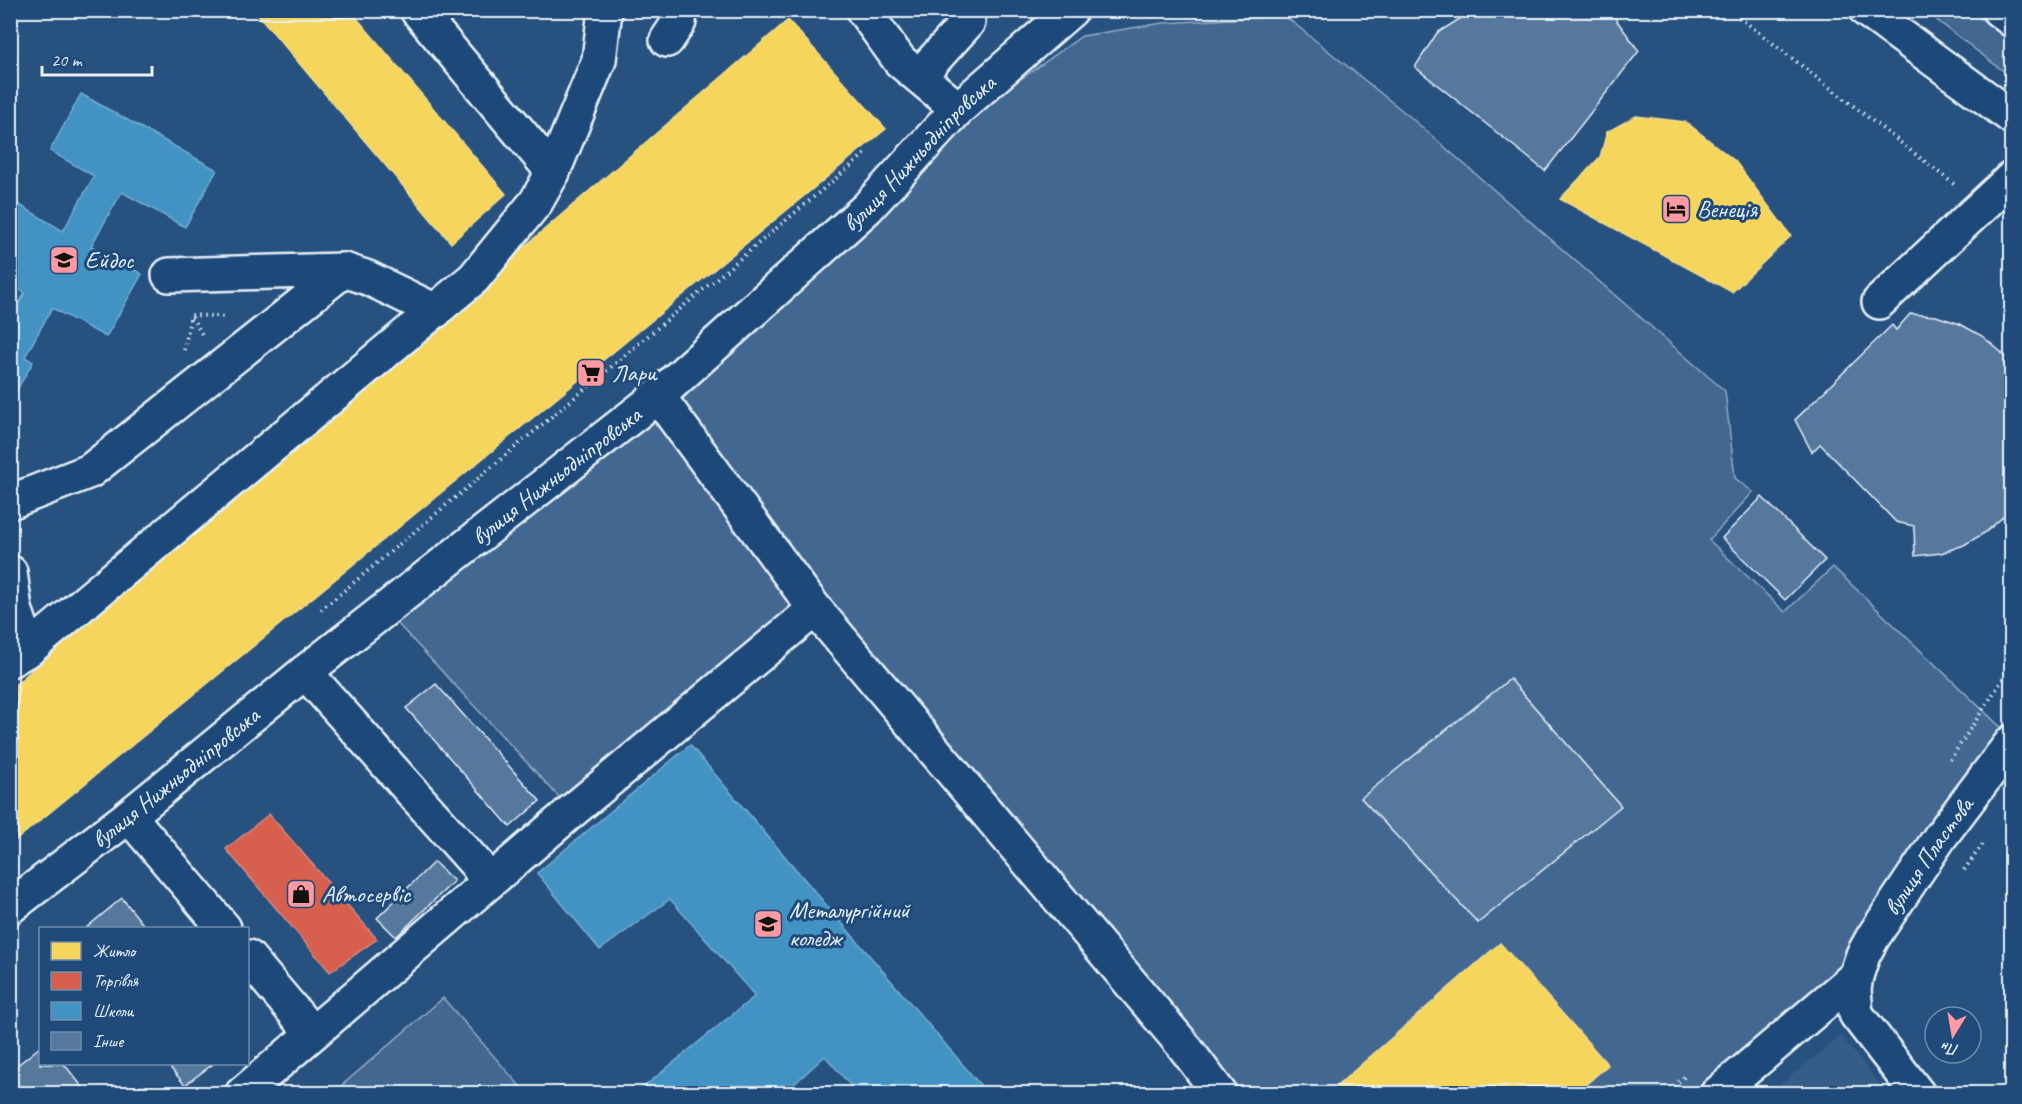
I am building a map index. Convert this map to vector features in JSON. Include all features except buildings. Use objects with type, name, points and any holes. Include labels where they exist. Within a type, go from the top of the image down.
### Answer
[{"type":"street","points":[[417,10],[553,172]]},
{"type":"street","points":[[20,655],[474,278],[509,238],[536,202],[553,172],[599,60],[605,10]]},
{"type":"street","points":[[667,40],[679,22],[680,10]]},
{"type":"street","points":[[863,10],[900,61],[958,109]]},
{"type":"street","points":[[919,76],[968,22],[960,10]]},
{"type":"street","name":"вулиця Нижньодніпровська","points":[[10,907],[129,816],[305,672],[657,396],[867,208],[958,109],[1071,10]]},
{"type":"street","points":[[1866,10],[2012,117]]},
{"type":"street","points":[[1999,10],[2012,20]]},
{"type":"street","points":[[1879,302],[2012,178]]},
{"type":"street","points":[[169,274],[344,270],[368,278],[436,311]]},
{"type":"street","points":[[10,502],[90,471],[344,270]]},
{"type":"street","points":[[657,396],[815,609],[1183,1045],[1220,1094]]},
{"type":"street","points":[[10,572],[20,655]]},
{"type":"street","points":[[242,1094],[488,883],[815,609]]},
{"type":"street","points":[[305,672],[477,865],[488,883]]},
{"type":"street","name":"вулиця Пластова","points":[[1918,1094],[1856,1014],[1854,989],[1856,976],[1863,955],[1873,937],[1940,837],[2012,741]]},
{"type":"street","points":[[129,816],[223,927]]},
{"type":"street","points":[[249,958],[312,1033]]},
{"type":"street","name":"вулиця Пластова","points":[[1717,1094],[1856,976]]},
{"type":"path","points":[[1730,10],[1982,206]]},
{"type":"path","points":[[321,611],[866,153]]},
{"type":"path","points":[[169,274],[220,369]]},
{"type":"path","points":[[1950,762],[2012,665]]},
{"type":"path","points":[[1665,1094],[1691,1071]]},
{"type":"shaded area","points":[[1925,11],[1971,11],[2011,42],[2011,77]]},
{"type":"shaded area","points":[[1285,16],[1409,116],[1725,391],[1735,478],[1753,492],[1709,540],[1785,612],[1833,567],[2011,737],[1848,1008],[1734,1093],[1220,1093],[816,609],[572,811],[384,609],[964,119],[1082,36],[1163,23]]},
{"type":"shaded area","points":[[443,998],[526,1093],[333,1093]]},
{"type":"shaded area","points":[[1841,1036],[1887,1093],[1769,1093]]},
{"type":"place","name":"Венеція","points":[[1676,209]]},
{"type":"place","name":"Ейдос","points":[[64,260]]},
{"type":"place","name":"Лари","points":[[591,373]]},
{"type":"place","name":"Автосервіс","points":[[301,894]]},
{"type":"place","name":"Металургійний коледж","points":[[768,924]]}]
